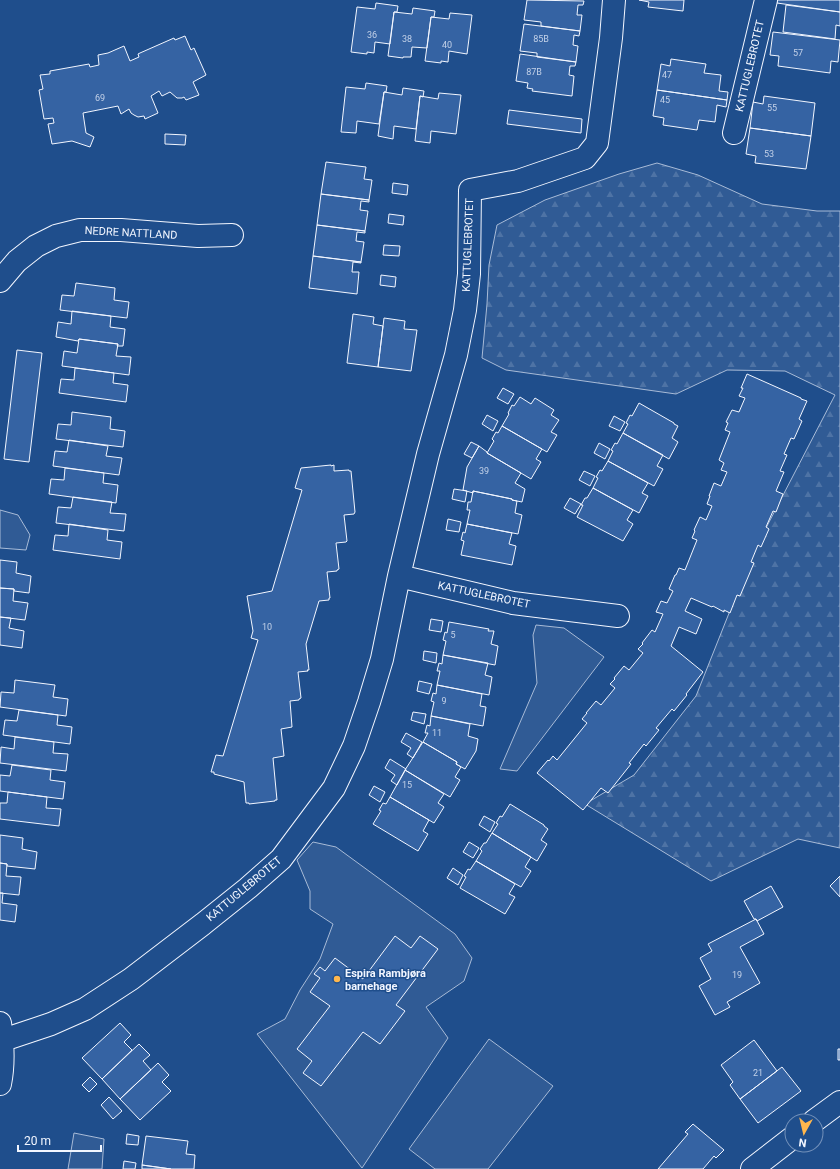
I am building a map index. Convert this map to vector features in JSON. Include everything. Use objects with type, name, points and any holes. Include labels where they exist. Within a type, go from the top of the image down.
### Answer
[{"type":"street","name":"KATTUGLEBROTET","points":[[1,1032],[52,1024],[85,1009],[131,979],[248,888],[281,859],[334,788],[354,746],[382,659],[399,576],[428,454],[456,355],[465,310],[469,274],[470,190],[518,181],[585,158],[597,143],[611,38],[614,0]]},
{"type":"street","name":"KATTUGLEBROTET","points":[[734,133],[766,0]]},
{"type":"street","name":"NEDRE NATTLAND","points":[[0,281],[17,261],[36,246],[56,236],[80,230],[120,230],[198,236],[232,235]]},
{"type":"street","name":"KATTUGLEBROTET","points":[[399,576],[513,603],[618,616]]},
{"type":"street","points":[[0,1084],[2,1074],[1,1032]]},
{"type":"street","points":[[824,1114],[840,1102]]},
{"type":"street","points":[[752,1169],[784,1144]]},
{"type":"shaded area","points":[[0,510],[18,515],[30,535],[26,550],[0,548]]},
{"type":"shaded area","points":[[536,625],[564,628],[604,657],[517,771],[500,769],[537,683],[533,635]]},
{"type":"shaded area","points":[[313,842],[336,847],[455,934],[472,958],[464,981],[426,1007],[448,1038],[362,1168],[257,1034],[285,1019],[300,990],[320,959],[333,924],[310,909],[310,891],[297,860]]},
{"type":"shaded area","points":[[489,1039],[553,1086],[488,1169],[435,1169],[409,1149]]},
{"type":"shaded area","points":[[74,1133],[104,1139],[102,1169],[68,1169]]},
{"type":"green space","points":[[657,163],[698,175],[762,204],[817,211],[840,211],[840,848],[798,839],[711,881],[585,804],[634,775],[696,696],[753,553],[835,395],[785,371],[727,370],[676,394],[506,370],[482,358],[489,265],[497,225],[545,200],[619,174]]},
{"type":"building","points":[[527,0],[584,1],[583,5],[578,5],[577,15],[582,15],[580,31],[541,26],[541,22],[524,20]]},
{"type":"building","points":[[639,0],[684,0],[683,11],[648,7],[649,2]]},
{"type":"building","points":[[777,0],[840,0],[840,12],[777,3]]},
{"type":"building","points":[[376,3],[398,6],[397,12],[394,12],[390,44],[375,42],[374,53],[367,52],[367,54],[351,52],[357,7],[375,9]]},
{"type":"building","points":[[786,5],[840,12],[840,26],[836,25],[835,39],[783,32]]},
{"type":"building","points":[[413,8],[435,11],[434,17],[431,17],[427,48],[412,47],[411,57],[403,58],[388,56],[394,12],[412,14]]},
{"type":"building","points":[[450,13],[472,15],[467,54],[449,51],[448,62],[441,61],[441,63],[425,61],[431,17],[449,19]]},
{"type":"building","points":[[524,24],[580,31],[579,36],[574,35],[573,45],[578,46],[576,62],[537,57],[537,53],[520,51]]},
{"type":"building","points":[[773,32],[840,40],[838,62],[831,61],[830,73],[778,66],[779,56],[770,55]]},
{"type":"building","points":[[185,36],[191,50],[194,48],[206,75],[193,82],[199,95],[186,100],[184,97],[177,98],[170,92],[162,96],[159,91],[151,96],[158,113],[145,119],[144,116],[138,117],[134,115],[129,109],[121,114],[118,106],[83,113],[86,133],[94,137],[90,147],[72,141],[52,144],[48,124],[54,123],[53,118],[44,119],[39,90],[43,89],[40,75],[50,74],[50,71],[89,64],[90,67],[99,65],[98,55],[108,53],[124,46],[130,61],[139,57],[138,54],[140,53],[174,38],[175,40]]},
{"type":"building","points":[[520,54],[576,62],[575,66],[570,66],[569,75],[574,76],[572,96],[532,91],[533,89],[527,88],[528,83],[516,81]]},
{"type":"building","points":[[671,59],[706,64],[704,73],[721,75],[719,91],[728,92],[727,100],[657,90],[661,64],[670,66]]},
{"type":"building","points":[[366,83],[387,86],[386,92],[384,92],[379,124],[357,121],[356,133],[341,132],[346,87],[365,89]]},
{"type":"building","points":[[403,88],[424,91],[423,97],[420,96],[416,129],[394,126],[393,139],[378,136],[384,92],[402,95]]},
{"type":"building","points":[[657,90],[727,100],[726,107],[717,105],[715,122],[699,120],[697,130],[663,125],[664,118],[653,116]]},
{"type":"building","points":[[439,93],[461,95],[456,134],[431,131],[430,143],[415,141],[420,96],[438,99]]},
{"type":"building","points":[[764,96],[815,103],[811,136],[750,128],[753,102],[763,104]]},
{"type":"building","points":[[509,110],[582,119],[581,133],[507,124]]},
{"type":"building","points":[[750,128],[811,136],[806,169],[755,163],[756,156],[746,154]]},
{"type":"building","points":[[165,134],[186,135],[185,145],[165,144]]},
{"type":"building","points":[[326,162],[366,167],[364,179],[372,180],[369,200],[321,194]]},
{"type":"building","points":[[393,183],[408,185],[407,195],[392,193]]},
{"type":"building","points":[[321,194],[369,200],[369,202],[361,201],[360,210],[368,211],[365,231],[317,225]]},
{"type":"building","points":[[389,214],[404,216],[403,225],[388,223]]},
{"type":"building","points":[[317,225],[365,231],[365,233],[357,232],[356,241],[364,242],[361,262],[313,256]]},
{"type":"building","points":[[384,245],[400,246],[399,256],[383,255]]},
{"type":"building","points":[[313,256],[361,262],[353,262],[352,272],[359,272],[357,294],[309,288]]},
{"type":"building","points":[[381,275],[396,277],[395,287],[380,285]]},
{"type":"building","points":[[76,283],[115,288],[114,300],[129,302],[127,318],[60,310],[62,295],[74,296]]},
{"type":"building","points":[[72,311],[111,316],[110,327],[125,329],[123,346],[117,346],[118,344],[79,339],[78,341],[56,337],[58,322],[71,324]]},
{"type":"building","points":[[353,314],[374,317],[373,324],[383,326],[378,367],[347,363]]},
{"type":"building","points":[[384,318],[405,321],[404,329],[417,330],[411,371],[378,367]]},
{"type":"building","points":[[79,339],[118,344],[116,356],[131,357],[129,375],[62,366],[64,351],[77,353]]},
{"type":"building","points":[[17,350],[42,353],[29,462],[4,459]]},
{"type":"building","points":[[75,368],[114,373],[113,383],[128,385],[126,402],[59,393],[61,379],[74,380]]},
{"type":"building","points":[[747,374],[807,401],[799,419],[802,421],[794,439],[791,438],[784,454],[787,455],[780,471],[784,472],[776,491],[783,494],[776,512],[773,511],[766,527],[769,529],[761,547],[758,545],[751,562],[754,563],[740,596],[737,595],[730,613],[724,610],[724,612],[713,606],[712,607],[691,598],[685,611],[702,619],[696,634],[679,627],[671,646],[703,672],[674,711],[672,709],[656,728],[659,730],[646,746],[644,744],[629,763],[631,764],[608,793],[601,788],[583,810],[537,773],[553,756],[557,760],[587,723],[582,719],[586,713],[596,701],[601,705],[615,688],[610,684],[615,679],[614,678],[624,666],[629,670],[643,653],[638,649],[643,644],[642,643],[652,630],[655,632],[663,614],[656,612],[661,601],[667,603],[673,591],[669,589],[679,568],[685,570],[697,540],[692,538],[695,531],[694,530],[700,517],[706,520],[712,506],[707,504],[714,483],[721,486],[727,472],[721,470],[724,463],[719,460],[730,432],[725,430],[728,423],[726,422],[732,410],[739,412],[745,398],[739,396]]},
{"type":"building","points":[[503,388],[514,394],[508,404],[497,398]]},
{"type":"building","points":[[520,397],[531,404],[535,398],[554,410],[551,415],[559,420],[551,432],[557,435],[547,452],[502,426],[512,405],[514,406]]},
{"type":"building","points":[[639,403],[678,426],[672,438],[678,442],[669,459],[623,433],[628,424],[626,423],[630,415],[632,416]]},
{"type":"building","points":[[72,412],[111,417],[110,429],[125,431],[123,447],[56,439],[58,424],[71,425]]},
{"type":"building","points":[[487,415],[498,421],[493,431],[482,424]]},
{"type":"building","points":[[614,416],[625,422],[620,431],[609,426]]},
{"type":"building","points":[[502,426],[542,449],[536,459],[541,462],[531,479],[487,453],[494,441],[492,439]]},
{"type":"building","points":[[623,433],[663,455],[657,466],[663,469],[654,486],[608,461],[613,451],[611,450],[615,443],[617,444]]},
{"type":"building","points":[[69,440],[108,446],[106,456],[122,458],[119,475],[53,466],[55,451],[67,452]]},
{"type":"building","points":[[471,442],[479,446],[472,458],[464,454]]},
{"type":"building","points":[[599,443],[610,449],[605,459],[594,453]]},
{"type":"building","points":[[479,446],[487,453],[521,473],[515,483],[525,489],[522,502],[463,490],[467,467]]},
{"type":"building","points":[[608,461],[648,483],[642,493],[648,496],[639,513],[593,488],[598,478],[596,477]]},
{"type":"building","points":[[334,465],[334,471],[351,471],[355,512],[354,514],[344,515],[347,541],[336,543],[339,569],[337,571],[327,572],[330,598],[329,600],[319,601],[306,644],[309,670],[298,672],[301,698],[299,700],[290,701],[292,727],[281,729],[284,756],[273,758],[277,800],[249,804],[246,803],[244,782],[211,772],[216,755],[223,756],[258,640],[251,638],[253,631],[247,596],[272,591],[302,490],[295,488],[301,468]]},
{"type":"building","points":[[65,468],[104,473],[103,483],[118,485],[116,503],[49,494],[51,479],[64,480]]},
{"type":"building","points":[[584,471],[595,476],[590,486],[579,480]]},
{"type":"building","points":[[593,488],[633,510],[627,520],[633,524],[623,541],[577,517],[583,505],[581,505]]},
{"type":"building","points":[[454,489],[467,491],[465,502],[452,499]]},
{"type":"building","points":[[473,491],[517,501],[515,513],[522,515],[518,534],[467,524],[470,510],[467,510],[468,502],[471,502]]},
{"type":"building","points":[[73,497],[112,502],[110,513],[126,514],[124,531],[56,523],[58,507],[71,508]]},
{"type":"building","points":[[570,498],[581,504],[575,514],[564,508]]},
{"type":"building","points":[[448,519],[461,522],[459,532],[446,530]]},
{"type":"building","points":[[69,524],[108,530],[107,540],[122,542],[120,559],[53,550],[55,535],[68,536]]},
{"type":"building","points":[[467,524],[512,533],[509,544],[516,546],[512,565],[461,555],[464,541],[461,540],[463,532],[465,533]]},
{"type":"building","points":[[0,560],[17,562],[16,573],[31,576],[29,593],[14,591],[14,589],[0,588]]},
{"type":"building","points":[[0,588],[14,589],[13,601],[28,603],[25,620],[0,617]]},
{"type":"building","points":[[0,617],[11,618],[9,628],[24,631],[22,648],[0,645]]},
{"type":"building","points":[[431,619],[443,621],[441,632],[429,630]]},
{"type":"building","points":[[449,622],[494,631],[491,644],[498,646],[495,665],[443,655],[446,641],[443,640],[445,632],[447,633]]},
{"type":"building","points":[[424,651],[437,653],[436,663],[423,660]]},
{"type":"building","points":[[443,655],[488,663],[485,675],[492,677],[489,695],[437,685],[440,671],[437,671],[439,663],[442,664]]},
{"type":"building","points":[[15,680],[55,685],[53,697],[68,699],[66,716],[0,707],[1,692],[14,693]]},
{"type":"building","points":[[419,681],[432,684],[429,694],[417,691]]},
{"type":"building","points":[[437,685],[482,694],[480,706],[486,707],[483,726],[431,716],[434,702],[431,701],[433,693],[436,694]]},
{"type":"building","points":[[19,710],[58,715],[57,725],[72,727],[70,744],[3,735],[5,720],[17,721]]},
{"type":"building","points":[[413,712],[426,714],[424,724],[411,720]]},
{"type":"building","points":[[431,716],[470,724],[468,736],[478,739],[476,751],[465,769],[456,764],[457,762],[423,742],[428,733],[425,733],[427,725],[430,726]]},
{"type":"building","points":[[406,733],[422,742],[413,758],[407,754],[411,748],[401,742]]},
{"type":"building","points":[[15,737],[54,742],[53,753],[68,754],[66,771],[0,763],[1,747],[14,749]]},
{"type":"building","points":[[423,742],[457,762],[456,764],[461,767],[455,777],[460,780],[450,797],[405,770]]},
{"type":"building","points":[[390,759],[406,769],[397,785],[391,781],[395,775],[385,768]]},
{"type":"building","points":[[12,765],[51,770],[50,780],[65,782],[63,799],[0,791],[0,775],[10,776]]},
{"type":"building","points":[[405,770],[444,794],[438,803],[444,807],[434,823],[390,797]]},
{"type":"building","points":[[374,786],[385,792],[380,802],[369,795]]},
{"type":"building","points":[[8,792],[47,797],[46,808],[61,809],[59,826],[0,819],[0,803],[7,803]]},
{"type":"building","points":[[390,797],[429,820],[423,831],[428,834],[418,851],[373,824],[381,811],[379,810],[383,803],[386,804]]},
{"type":"building","points":[[510,804],[548,829],[541,840],[547,844],[537,861],[492,833],[498,824],[496,823],[500,816],[502,817]]},
{"type":"building","points":[[484,816],[495,822],[490,832],[479,825]]},
{"type":"building","points":[[492,833],[531,857],[525,867],[531,871],[521,887],[476,861],[482,851],[480,849]]},
{"type":"building","points":[[0,835],[23,838],[22,849],[37,852],[35,869],[7,866],[7,864],[0,863]]},
{"type":"building","points":[[469,842],[479,848],[473,858],[463,852]]},
{"type":"building","points":[[476,861],[515,884],[509,894],[515,897],[505,914],[460,888],[466,877],[464,876],[468,869],[470,870]]},
{"type":"building","points":[[0,863],[7,864],[6,876],[21,877],[19,895],[0,893]]},
{"type":"building","points":[[453,868],[463,875],[458,885],[447,878]]},
{"type":"building","points":[[840,876],[840,897],[830,886]]},
{"type":"building","points":[[771,886],[783,907],[757,921],[754,919],[744,901]]},
{"type":"building","points":[[0,893],[3,893],[2,903],[17,905],[15,922],[0,920]]},
{"type":"building","points":[[756,919],[764,934],[740,947],[760,983],[727,1002],[730,1007],[715,1015],[699,986],[711,979],[700,958],[712,951],[708,944]]},
{"type":"building","points":[[395,936],[411,948],[420,936],[438,949],[396,1005],[405,1011],[380,1044],[363,1032],[321,1086],[303,1073],[312,1061],[297,1049],[330,1006],[310,992],[320,978],[314,974],[320,967],[325,971],[335,958],[363,979]]},
{"type":"building","points":[[120,1023],[131,1035],[124,1042],[132,1050],[102,1079],[82,1058]]},
{"type":"building","points":[[754,1040],[777,1071],[740,1099],[730,1085],[733,1082],[721,1065]]},
{"type":"building","points":[[139,1044],[150,1055],[143,1061],[151,1070],[120,1099],[102,1079]]},
{"type":"building","points":[[838,1049],[840,1049],[840,1060],[838,1060]]},
{"type":"building","points":[[158,1063],[169,1075],[162,1082],[171,1091],[140,1120],[120,1099]]},
{"type":"building","points":[[782,1067],[801,1091],[758,1123],[740,1099]]},
{"type":"building","points":[[90,1077],[97,1084],[89,1092],[82,1085]]},
{"type":"building","points":[[109,1097],[122,1111],[113,1119],[101,1105]]},
{"type":"building","points":[[693,1124],[724,1150],[716,1158],[714,1156],[703,1169],[658,1169],[688,1134],[685,1132]]},
{"type":"building","points":[[127,1134],[139,1136],[138,1145],[126,1144]]},
{"type":"building","points":[[146,1136],[188,1141],[186,1154],[195,1155],[194,1169],[171,1169],[142,1165]]},
{"type":"building","points":[[124,1161],[136,1163],[135,1169],[123,1169]]},
{"type":"building","points":[[142,1165],[171,1169],[142,1169]]},
{"type":"place","name":"Espira Rambjøra barnehage","points":[[337,979]]}]
